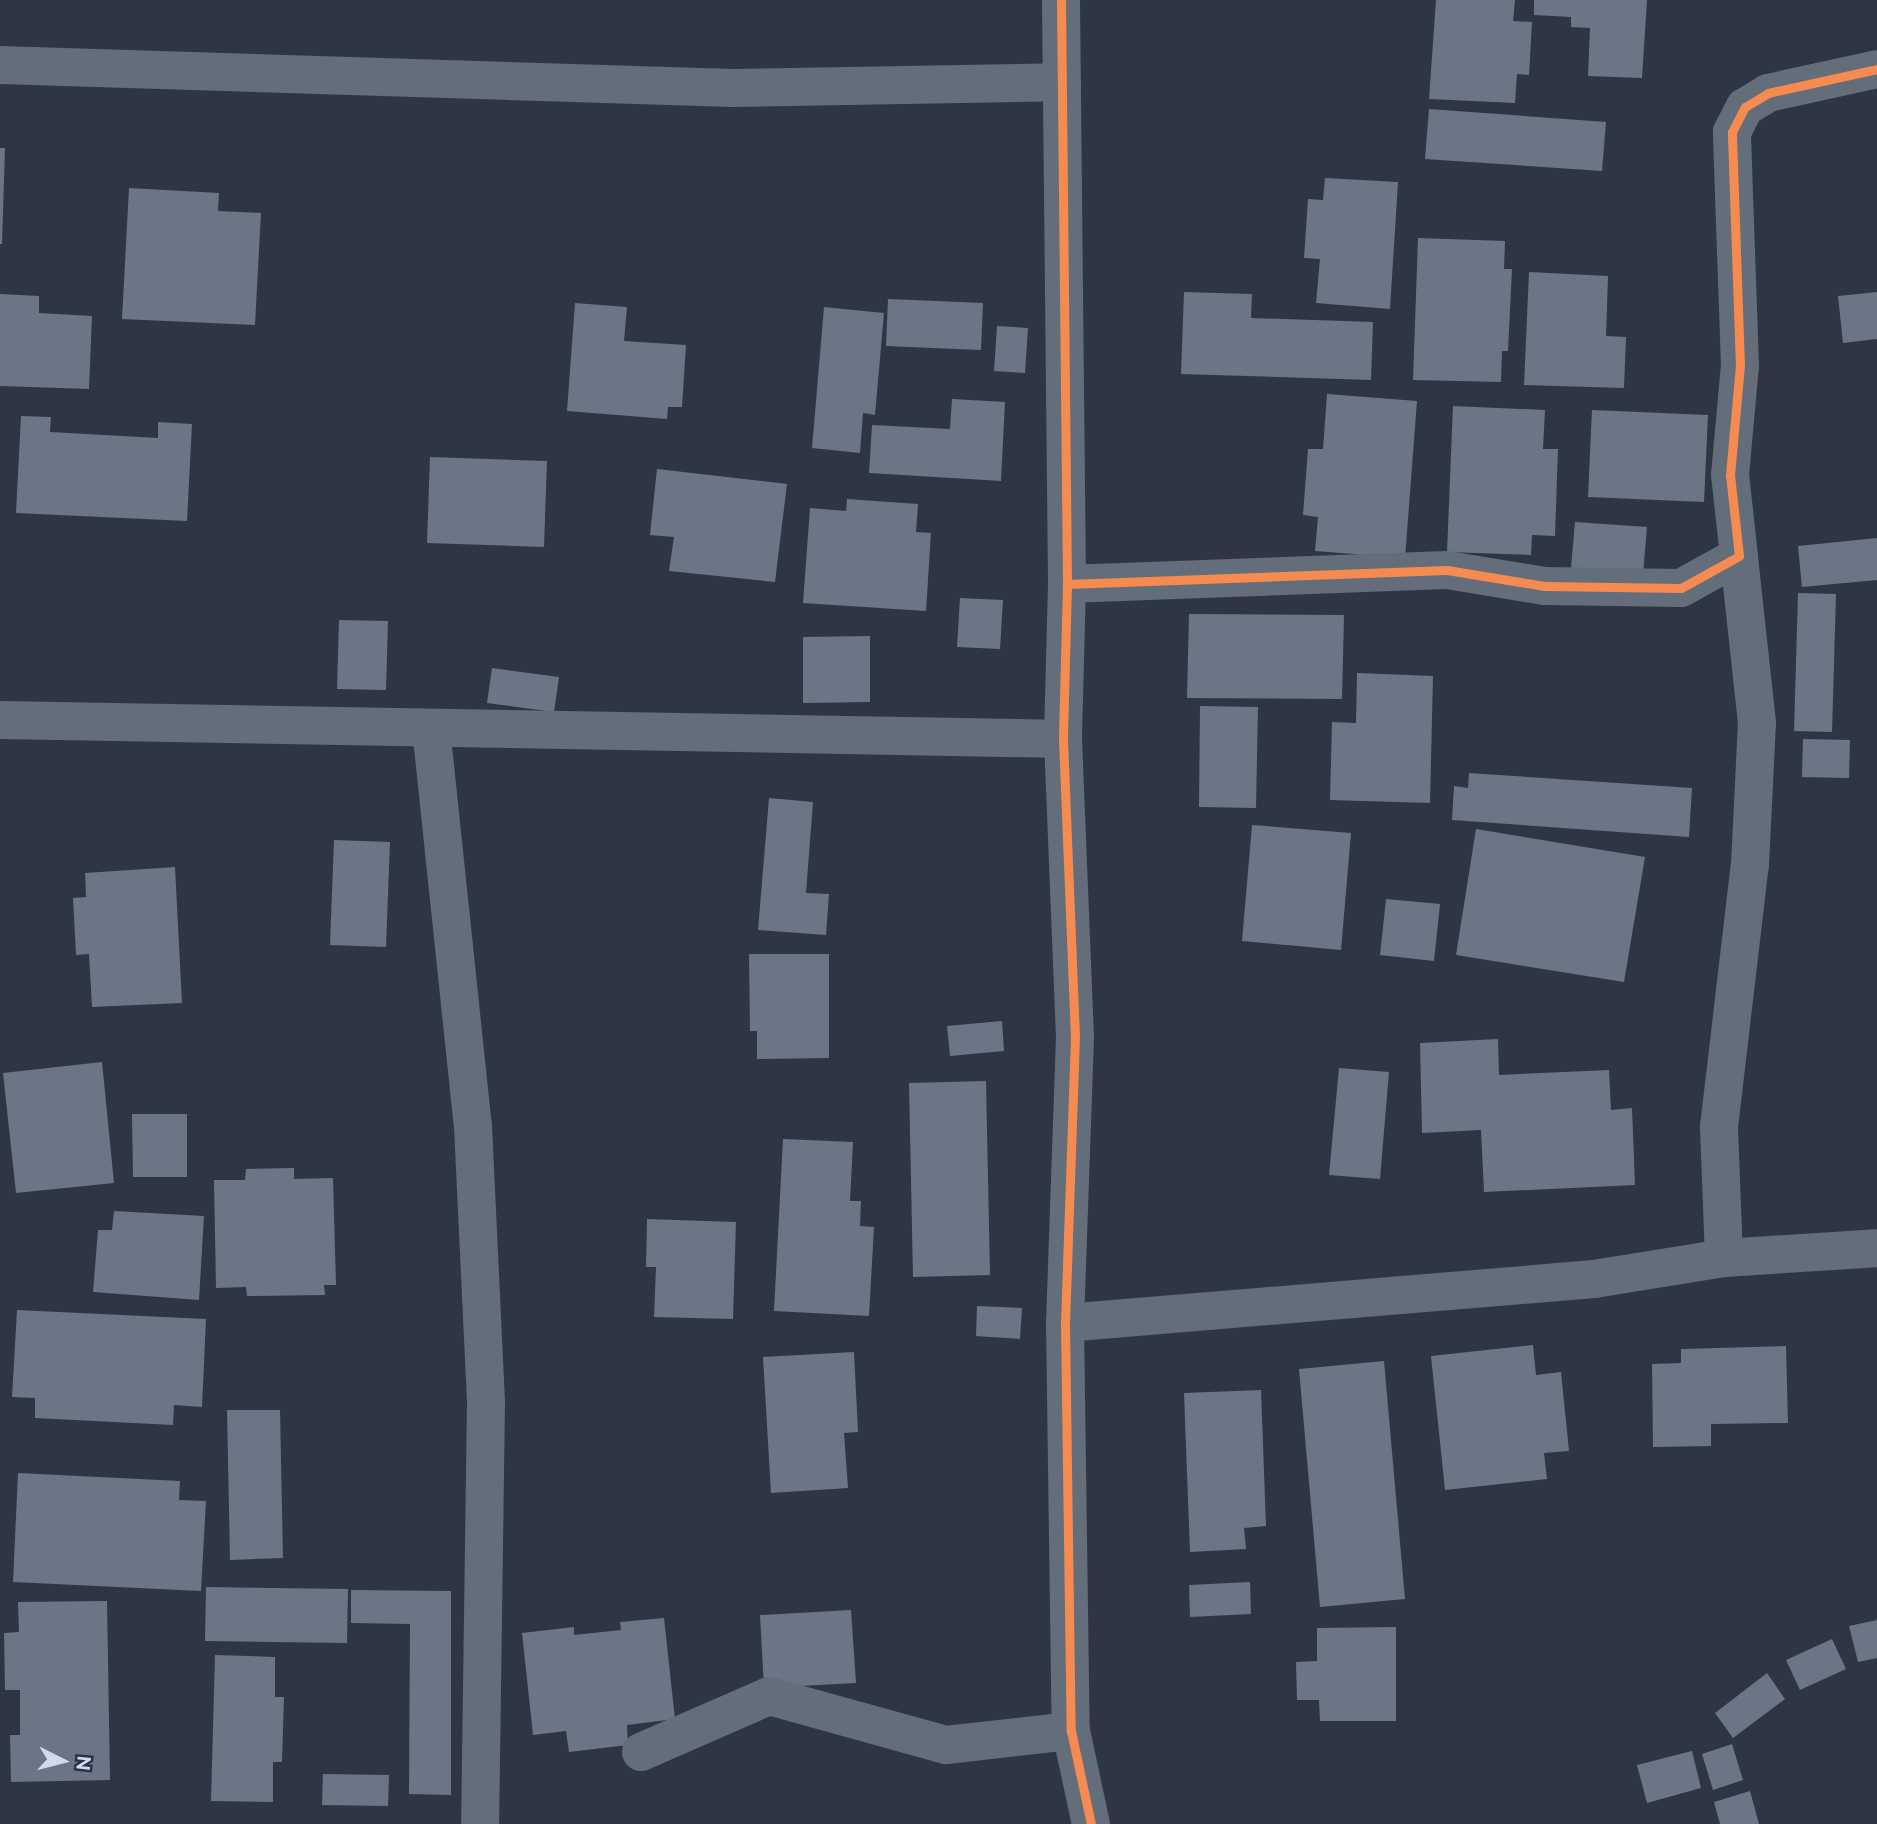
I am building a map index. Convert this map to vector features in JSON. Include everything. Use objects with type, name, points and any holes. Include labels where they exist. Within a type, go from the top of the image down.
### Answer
[{"type":"street","points":[[1061,0],[1067,584],[1063,739],[1075,1037],[1065,1323],[1071,1731],[1091,1824]]},
{"type":"street","points":[[0,65],[733,88],[1062,82]]},
{"type":"street","points":[[1724,1258],[1719,1126],[1750,865],[1757,723],[1730,475],[1740,366],[1732,132],[1745,107],[1768,93],[1877,69]]},
{"type":"street","points":[[1067,584],[1447,570],[1545,586],[1681,589],[1739,556]]},
{"type":"street","points":[[0,720],[1063,739]]},
{"type":"street","points":[[431,727],[473,1126],[486,1402],[480,1824]]},
{"type":"street","points":[[1065,1323],[1594,1279],[1724,1258],[1877,1248]]},
{"type":"street","points":[[641,1752],[769,1696],[946,1745],[1071,1731]]},
{"type":"building","points":[[1436,0],[1515,0],[1513,21],[1532,22],[1529,75],[1517,74],[1515,103],[1429,99]]},
{"type":"building","points":[[1534,0],[1647,0],[1642,78],[1588,76],[1590,28],[1571,27],[1571,17],[1534,15]]},
{"type":"building","points":[[1429,109],[1606,122],[1602,171],[1425,159]]},
{"type":"building","points":[[0,148],[5,148],[2,244],[0,244]]},
{"type":"building","points":[[1325,178],[1398,182],[1390,309],[1316,303],[1320,259],[1304,258],[1308,199],[1323,200]]},
{"type":"building","points":[[129,188],[219,193],[218,211],[261,213],[255,325],[122,319]]},
{"type":"building","points":[[1418,238],[1505,241],[1504,269],[1512,269],[1508,351],[1502,351],[1501,382],[1413,380]]},
{"type":"building","points":[[1529,272],[1608,276],[1606,336],[1626,337],[1624,388],[1524,385]]},
{"type":"building","points":[[1184,292],[1252,294],[1251,318],[1373,322],[1371,380],[1181,374]]},
{"type":"building","points":[[1877,292],[1877,339],[1843,343],[1838,296]]},
{"type":"building","points":[[0,294],[39,296],[39,313],[92,316],[89,389],[0,386]]},
{"type":"building","points":[[888,299],[983,303],[981,350],[886,346]]},
{"type":"building","points":[[575,303],[627,307],[624,341],[686,345],[682,407],[668,407],[667,419],[567,411]]},
{"type":"building","points":[[824,307],[884,313],[875,415],[863,413],[860,453],[812,448]]},
{"type":"building","points":[[997,326],[1028,328],[1025,373],[994,371]]},
{"type":"building","points":[[1327,394],[1417,401],[1405,558],[1315,551],[1318,517],[1303,515],[1308,449],[1323,449]]},
{"type":"building","points":[[952,399],[1005,402],[1001,481],[869,473],[872,425],[950,429]]},
{"type":"building","points":[[1453,406],[1545,410],[1543,449],[1558,449],[1555,536],[1532,535],[1531,555],[1447,552]]},
{"type":"building","points":[[1592,410],[1708,415],[1704,502],[1588,497]]},
{"type":"building","points":[[21,416],[51,417],[50,432],[158,438],[158,422],[192,424],[187,521],[16,513]]},
{"type":"building","points":[[430,457],[547,461],[544,547],[427,543]]},
{"type":"building","points":[[657,469],[787,484],[775,582],[669,571],[674,537],[650,535]]},
{"type":"building","points":[[847,499],[918,504],[916,532],[931,533],[926,611],[803,603],[810,508],[846,511]]},
{"type":"building","points":[[1575,522],[1647,527],[1643,574],[1571,568]]},
{"type":"building","points":[[1877,538],[1877,580],[1802,587],[1798,546]]},
{"type":"building","points":[[1798,593],[1836,594],[1832,732],[1794,731]]},
{"type":"building","points":[[960,598],[1003,600],[1000,649],[957,647]]},
{"type":"building","points":[[1189,614],[1344,615],[1342,699],[1187,698]]},
{"type":"building","points":[[339,620],[388,621],[386,690],[337,689]]},
{"type":"building","points":[[870,636],[870,702],[803,703],[803,637]]},
{"type":"building","points":[[492,668],[559,677],[554,712],[487,703]]},
{"type":"building","points":[[1357,673],[1433,676],[1430,803],[1330,800],[1332,722],[1356,723]]},
{"type":"building","points":[[1200,706],[1258,707],[1256,808],[1199,807]]},
{"type":"building","points":[[1803,739],[1850,740],[1849,778],[1802,777]]},
{"type":"building","points":[[1469,773],[1692,788],[1689,837],[1452,820],[1454,786],[1468,788]]},
{"type":"building","points":[[769,798],[813,802],[806,893],[829,894],[826,935],[758,930]]},
{"type":"building","points":[[1252,825],[1351,833],[1341,950],[1242,941]]},
{"type":"building","points":[[1476,829],[1645,857],[1624,982],[1456,955]]},
{"type":"building","points":[[334,840],[390,842],[386,947],[330,945]]},
{"type":"building","points":[[175,867],[182,1003],[92,1007],[89,954],[76,955],[73,898],[86,897],[85,873]]},
{"type":"building","points":[[1386,899],[1440,904],[1434,961],[1380,955]]},
{"type":"building","points":[[749,954],[829,954],[829,1058],[757,1059],[757,1031],[750,1031]]},
{"type":"building","points":[[1002,1021],[1004,1051],[950,1056],[947,1026]]},
{"type":"building","points":[[1498,1039],[1499,1075],[1609,1070],[1611,1110],[1632,1108],[1635,1185],[1484,1192],[1481,1130],[1422,1133],[1420,1043]]},
{"type":"building","points":[[102,1062],[114,1183],[16,1193],[3,1073]]},
{"type":"building","points":[[1339,1068],[1389,1072],[1380,1179],[1329,1175]]},
{"type":"building","points":[[986,1081],[990,1275],[913,1277],[909,1083]]},
{"type":"building","points":[[132,1114],[187,1114],[187,1177],[133,1177]]},
{"type":"building","points":[[783,1139],[853,1142],[850,1201],[861,1201],[860,1226],[874,1227],[869,1316],[774,1311]]},
{"type":"building","points":[[294,1168],[294,1179],[333,1178],[336,1285],[324,1285],[325,1295],[247,1296],[246,1287],[216,1288],[214,1180],[245,1180],[246,1169]]},
{"type":"building","points":[[114,1211],[204,1216],[199,1300],[93,1292],[98,1230],[112,1230]]},
{"type":"building","points":[[647,1219],[736,1222],[733,1319],[654,1317],[656,1267],[646,1267]]},
{"type":"building","points":[[977,1306],[1022,1308],[1020,1339],[976,1336]]},
{"type":"building","points":[[17,1310],[206,1319],[202,1407],[174,1405],[173,1425],[35,1418],[35,1398],[12,1397]]},
{"type":"building","points":[[1533,1345],[1536,1375],[1561,1372],[1569,1451],[1544,1453],[1547,1479],[1445,1490],[1431,1356]]},
{"type":"building","points":[[1786,1346],[1788,1423],[1711,1424],[1711,1446],[1653,1447],[1652,1364],[1681,1363],[1681,1349]]},
{"type":"building","points":[[854,1352],[858,1432],[844,1433],[848,1488],[771,1493],[763,1357]]},
{"type":"building","points":[[1384,1361],[1405,1599],[1320,1607],[1299,1369]]},
{"type":"building","points":[[1261,1390],[1266,1526],[1244,1528],[1246,1549],[1190,1552],[1184,1393]]},
{"type":"building","points":[[227,1410],[280,1410],[283,1558],[230,1560]]},
{"type":"building","points":[[18,1473],[180,1481],[179,1500],[206,1501],[201,1591],[13,1582]]},
{"type":"building","points":[[1250,1582],[1251,1614],[1190,1617],[1189,1585]]},
{"type":"building","points":[[206,1587],[348,1589],[347,1643],[205,1641]]},
{"type":"building","points":[[351,1590],[451,1591],[451,1795],[409,1794],[410,1624],[351,1623]]},
{"type":"building","points":[[107,1601],[110,1780],[11,1782],[10,1735],[20,1735],[20,1690],[5,1690],[4,1633],[19,1632],[18,1602]]},
{"type":"building","points":[[851,1610],[856,1683],[764,1688],[760,1615]]},
{"type":"building","points":[[664,1618],[675,1719],[627,1725],[628,1745],[569,1752],[566,1731],[533,1735],[522,1633],[574,1627],[574,1635],[621,1630],[620,1622]]},
{"type":"building","points":[[1877,1620],[1877,1658],[1858,1662],[1849,1626]]},
{"type":"building","points":[[1396,1627],[1396,1721],[1320,1721],[1319,1700],[1297,1700],[1296,1662],[1317,1661],[1317,1628]]},
{"type":"building","points":[[1832,1639],[1846,1669],[1800,1690],[1786,1660]]},
{"type":"building","points":[[215,1655],[275,1657],[275,1697],[284,1697],[282,1762],[273,1762],[273,1802],[211,1801]]},
{"type":"building","points":[[1767,1673],[1785,1699],[1733,1738],[1715,1713]]},
{"type":"building","points":[[1732,1744],[1743,1780],[1713,1790],[1702,1754]]},
{"type":"building","points":[[1692,1751],[1701,1788],[1647,1803],[1637,1765]]},
{"type":"building","points":[[323,1774],[389,1775],[388,1806],[322,1805]]},
{"type":"building","points":[[1750,1791],[1759,1824],[1720,1824],[1714,1802]]},
{"type":"cycle path","points":[[1061,0],[1067,584],[1063,739],[1075,1037],[1065,1323],[1071,1731],[1091,1824]]},
{"type":"cycle path","points":[[1067,584],[1447,570],[1545,586],[1681,588],[1739,556],[1730,475],[1740,366],[1732,132],[1745,107],[1768,93],[1877,69]]}]
